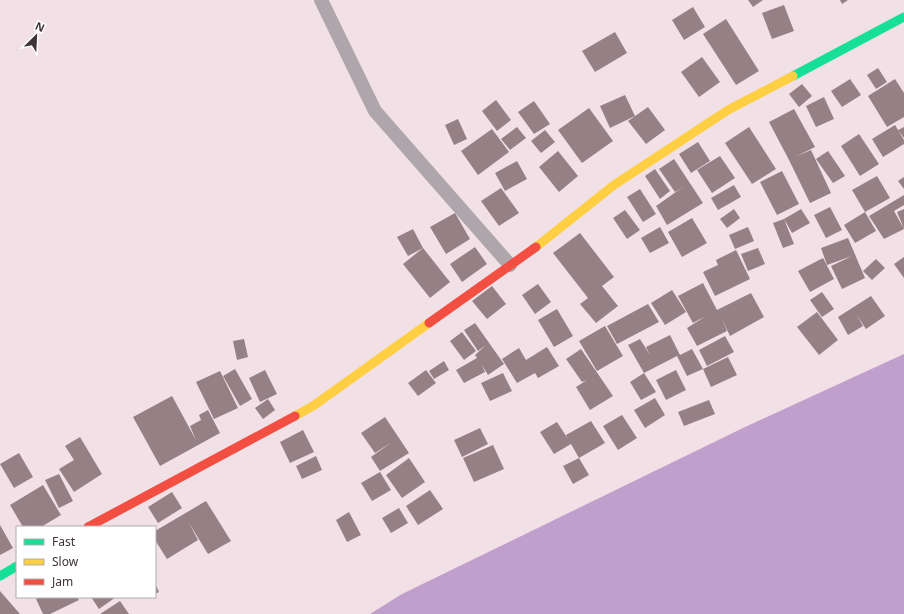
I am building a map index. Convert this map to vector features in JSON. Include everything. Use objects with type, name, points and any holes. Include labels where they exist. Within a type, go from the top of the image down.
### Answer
[{"type":"street","points":[[90,526],[313,406],[537,246],[614,185],[728,110],[904,17]]},
{"type":"street","points":[[0,576],[16,567]]},
{"type":"lane","points":[[321,0],[375,111],[510,265]]},
{"type":"shaded area","points":[[904,354],[904,614],[370,614],[402,594],[743,428]]},
{"type":"building","points":[[748,0],[763,0],[753,7]]},
{"type":"building","points":[[840,0],[848,0],[842,4]]},
{"type":"building","points":[[784,5],[794,31],[772,39],[762,13]]},
{"type":"building","points":[[693,7],[705,27],[684,40],[672,20]]},
{"type":"building","points":[[726,19],[759,71],[736,85],[703,34]]},
{"type":"building","points":[[615,32],[627,53],[595,72],[582,51]]},
{"type":"building","points":[[702,57],[720,82],[699,97],[681,72]]},
{"type":"building","points":[[878,68],[887,82],[876,89],[867,75]]},
{"type":"building","points":[[850,79],[861,95],[842,107],[831,91]]},
{"type":"building","points":[[895,79],[904,93],[904,117],[887,127],[868,96]]},
{"type":"building","points":[[802,84],[812,96],[799,107],[789,94]]},
{"type":"building","points":[[625,95],[635,116],[610,128],[600,106]]},
{"type":"building","points":[[824,97],[834,119],[816,127],[806,106]]},
{"type":"building","points":[[496,100],[511,120],[497,131],[482,111]]},
{"type":"building","points":[[534,101],[550,124],[534,134],[518,112]]},
{"type":"building","points":[[648,107],[665,130],[646,144],[628,121]]},
{"type":"building","points":[[589,108],[613,141],[582,163],[558,130]]},
{"type":"building","points":[[794,109],[815,147],[795,157],[811,150],[831,193],[810,203],[769,122]]},
{"type":"building","points":[[458,119],[467,139],[454,145],[445,125]]},
{"type":"building","points":[[895,125],[904,140],[904,144],[883,157],[872,139]]},
{"type":"building","points":[[517,127],[526,138],[510,150],[501,139]]},
{"type":"building","points":[[749,127],[776,169],[752,184],[725,143]]},
{"type":"building","points":[[904,127],[904,138],[898,130]]},
{"type":"building","points":[[492,129],[509,152],[478,175],[461,151]]},
{"type":"building","points":[[545,130],[555,142],[541,153],[531,141]]},
{"type":"building","points":[[859,134],[879,164],[860,176],[841,146]]},
{"type":"building","points":[[698,142],[710,161],[691,173],[679,154]]},
{"type":"building","points":[[558,151],[578,176],[559,192],[539,167]]},
{"type":"building","points":[[828,151],[845,176],[833,183],[816,159]]},
{"type":"building","points":[[720,156],[735,178],[712,193],[697,170]]},
{"type":"building","points":[[674,159],[703,203],[667,225],[656,206],[683,187],[675,192],[659,169]]},
{"type":"building","points":[[517,161],[527,179],[505,191],[495,173]]},
{"type":"building","points":[[655,169],[670,191],[660,199],[645,176]]},
{"type":"building","points":[[782,171],[799,204],[777,215],[760,182]]},
{"type":"building","points":[[877,176],[890,198],[865,212],[852,190]]},
{"type":"building","points":[[904,177],[904,189],[898,181]]},
{"type":"building","points":[[734,185],[741,197],[718,210],[711,198]]},
{"type":"building","points":[[501,188],[519,213],[499,226],[481,201]]},
{"type":"building","points":[[640,189],[656,214],[643,222],[627,197]]},
{"type":"building","points":[[904,195],[904,205],[894,211],[904,229],[884,239],[869,216]]},
{"type":"building","points":[[830,207],[842,230],[826,238],[814,215]]},
{"type":"building","points":[[734,209],[740,218],[727,228],[720,219]]},
{"type":"building","points":[[801,209],[810,223],[792,233],[784,219]]},
{"type":"building","points":[[904,209],[904,229],[897,212]]},
{"type":"building","points":[[625,210],[640,230],[627,239],[613,218]]},
{"type":"building","points":[[865,212],[876,231],[855,243],[844,225]]},
{"type":"building","points":[[455,213],[470,239],[446,254],[430,227]]},
{"type":"building","points":[[692,218],[707,243],[682,257],[668,232]]},
{"type":"building","points":[[784,219],[794,244],[783,248],[773,223]]},
{"type":"building","points":[[660,227],[669,243],[650,253],[641,238]]},
{"type":"building","points":[[748,227],[754,241],[735,249],[729,235]]},
{"type":"building","points":[[413,229],[423,248],[408,256],[397,237]]},
{"type":"building","points":[[580,233],[614,277],[602,286],[618,306],[596,323],[580,304],[588,298],[553,253]]},
{"type":"building","points":[[848,238],[865,278],[842,289],[831,266],[852,256],[827,265],[821,248]]},
{"type":"building","points":[[475,247],[487,264],[462,282],[450,264]]},
{"type":"building","points":[[423,248],[450,282],[430,298],[403,264]]},
{"type":"building","points":[[758,248],[765,264],[748,271],[741,254]]},
{"type":"building","points":[[736,250],[750,279],[715,296],[703,272],[718,265],[716,260]]},
{"type":"building","points":[[904,257],[904,278],[894,264]]},
{"type":"building","points":[[823,258],[834,279],[810,292],[798,271]]},
{"type":"building","points":[[876,259],[885,268],[872,280],[863,271]]},
{"type":"building","points":[[703,283],[717,310],[751,293],[764,317],[730,336],[722,319],[727,331],[697,346],[687,328],[706,316],[693,323],[678,296]]},
{"type":"building","points":[[538,284],[551,302],[535,314],[522,295]]},
{"type":"building","points":[[492,286],[506,304],[487,319],[472,301]]},
{"type":"building","points":[[672,290],[686,312],[665,325],[651,303]]},
{"type":"building","points":[[822,292],[834,309],[822,317],[810,300]]},
{"type":"building","points":[[871,296],[885,316],[866,329],[856,314],[863,326],[848,335],[838,317]]},
{"type":"building","points":[[648,304],[659,322],[617,344],[607,326]]},
{"type":"building","points":[[557,309],[573,336],[554,347],[538,320]]},
{"type":"building","points":[[817,312],[838,340],[819,355],[797,327]]},
{"type":"building","points":[[475,323],[504,364],[488,375],[482,365],[485,372],[464,383],[456,370],[477,358],[475,355],[486,345],[478,351],[464,330]]},
{"type":"building","points":[[605,326],[623,356],[597,371],[579,341]]},
{"type":"building","points":[[462,332],[476,351],[464,360],[450,341]]},
{"type":"building","points":[[670,335],[680,355],[692,349],[703,369],[687,376],[677,356],[644,373],[628,345],[640,339],[650,355],[646,347]]},
{"type":"building","points":[[725,336],[734,352],[707,366],[699,350]]},
{"type":"building","points":[[244,339],[248,357],[237,360],[233,341]]},
{"type":"building","points":[[547,347],[559,366],[538,378],[535,373],[517,383],[502,359],[519,348],[526,360]]},
{"type":"building","points":[[581,349],[613,396],[590,410],[576,387],[587,380],[582,382],[566,359]]},
{"type":"building","points":[[728,357],[737,375],[711,387],[703,369]]},
{"type":"building","points":[[444,361],[449,370],[434,379],[429,371]]},
{"type":"building","points":[[235,369],[252,399],[240,406],[223,376]]},
{"type":"building","points":[[265,370],[277,394],[260,402],[249,378]]},
{"type":"building","points":[[426,370],[436,383],[418,396],[408,383]]},
{"type":"building","points":[[676,370],[686,390],[666,400],[656,380]]},
{"type":"building","points":[[220,371],[238,408],[214,419],[196,382]]},
{"type":"building","points":[[503,373],[512,391],[490,401],[481,383]]},
{"type":"building","points":[[644,373],[656,392],[641,400],[630,382]]},
{"type":"building","points":[[172,396],[196,440],[190,426],[201,420],[199,415],[208,410],[220,433],[160,466],[133,417]]},
{"type":"building","points":[[655,398],[665,415],[645,428],[634,410]]},
{"type":"building","points":[[268,399],[275,410],[263,419],[255,408]]},
{"type":"building","points":[[709,400],[715,414],[684,426],[678,412]]},
{"type":"building","points":[[622,415],[637,438],[618,450],[603,426]]},
{"type":"building","points":[[385,417],[409,453],[380,471],[371,457],[392,442],[375,453],[361,433]]},
{"type":"building","points":[[591,421],[605,443],[579,458],[571,444],[554,454],[540,432],[557,422],[568,439],[566,435]]},
{"type":"building","points":[[480,428],[488,444],[462,457],[454,440]]},
{"type":"building","points":[[303,430],[314,452],[290,463],[280,442]]},
{"type":"building","points":[[80,437],[102,474],[74,492],[59,469],[74,460],[65,446]]},
{"type":"building","points":[[493,445],[504,469],[474,482],[463,458]]},
{"type":"building","points":[[19,453],[33,477],[14,488],[0,464]]},
{"type":"building","points":[[316,456],[322,470],[302,479],[296,466]]},
{"type":"building","points":[[409,458],[425,482],[402,498],[386,475]]},
{"type":"building","points":[[579,458],[589,475],[573,484],[563,466]]},
{"type":"building","points":[[380,472],[391,490],[372,501],[361,483]]},
{"type":"building","points":[[59,474],[73,501],[59,508],[45,480]]},
{"type":"building","points":[[43,485],[61,515],[43,526],[22,526],[10,505]]},
{"type":"building","points":[[430,490],[443,509],[418,525],[406,506]]},
{"type":"building","points":[[172,492],[182,508],[158,523],[148,507]]},
{"type":"building","points":[[206,501],[231,541],[208,554],[189,523],[198,540],[167,559],[156,542],[156,530]]},
{"type":"building","points":[[399,508],[408,523],[391,533],[382,518]]},
{"type":"building","points":[[349,512],[361,535],[347,542],[336,520]]},
{"type":"building","points":[[0,525],[13,548],[0,555]]},
{"type":"building","points":[[156,585],[159,592],[156,594]]},
{"type":"building","points":[[0,591],[20,614],[0,614]]},
{"type":"building","points":[[78,598],[79,600],[50,614],[43,614],[36,599]]},
{"type":"building","points":[[92,598],[115,598],[99,609]]},
{"type":"building","points":[[120,601],[129,614],[100,614]]},
{"type":"traffic: fast","points":[[793,76],[904,17]]},
{"type":"traffic: fast","points":[[0,576],[16,567]]},
{"type":"traffic: slow","points":[[536,247],[614,185],[728,110],[793,76]]},
{"type":"traffic: slow","points":[[295,416],[313,406],[429,323]]},
{"type":"traffic: jam","points":[[429,323],[536,247]]},
{"type":"traffic: jam","points":[[90,526],[295,416]]}]
